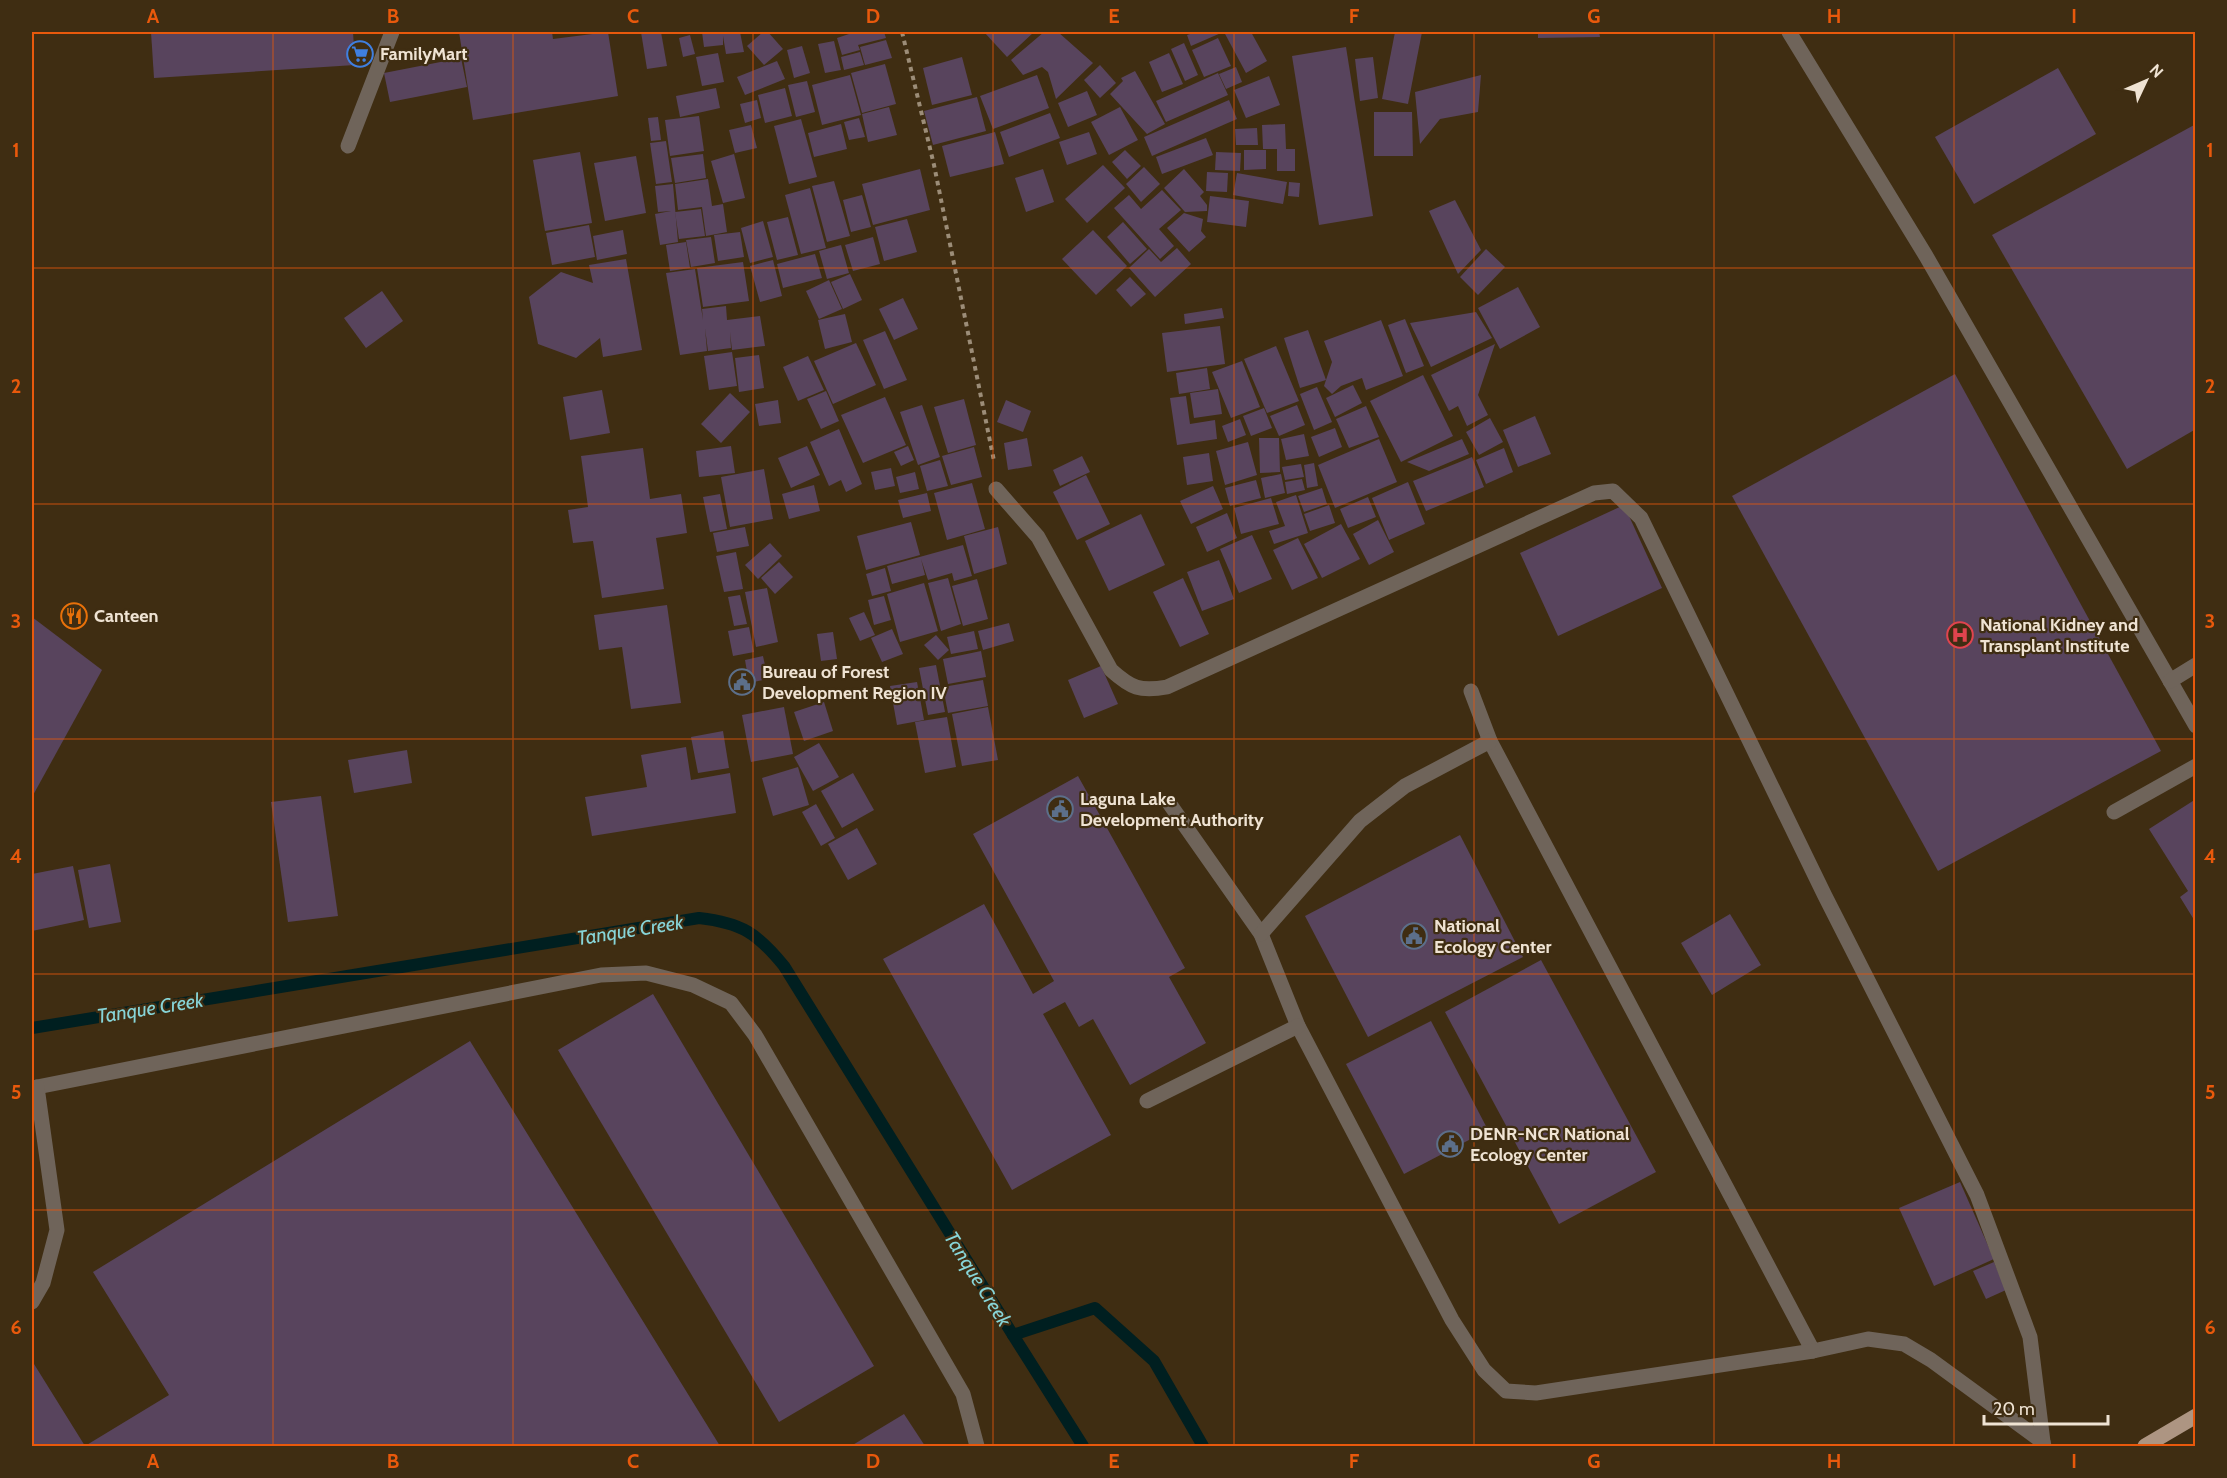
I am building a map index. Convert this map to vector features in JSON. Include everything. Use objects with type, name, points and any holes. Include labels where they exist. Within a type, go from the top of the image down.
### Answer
[{"type":"main road","points":[[2145,1446],[2196,1416]]},
{"type":"lane","points":[[348,146],[393,32]]},
{"type":"lane","points":[[1789,32],[1926,256],[2196,726]]},
{"type":"lane","points":[[996,489],[1038,537],[1111,670],[1128,685],[1147,691],[1167,687],[1594,493],[1613,491],[1628,504],[1641,518],[1820,885],[1977,1195],[2030,1337],[2043,1444]]},
{"type":"lane","points":[[2170,681],[2196,665]]},
{"type":"lane","points":[[1472,692],[1490,741],[1813,1351]]},
{"type":"lane","points":[[1261,934],[1360,821],[1405,786],[1490,741]]},
{"type":"lane","points":[[2114,812],[2193,773]]},
{"type":"lane","points":[[1169,803],[1261,934],[1298,1026],[1452,1320],[1484,1370],[1506,1391],[1536,1393],[1813,1351],[1868,1339],[1904,1344],[1941,1367],[2043,1444]]},
{"type":"lane","points":[[32,1302],[43,1283],[57,1230],[34,1087],[601,975],[646,974],[693,985],[731,1003],[755,1035],[963,1394],[977,1446]]},
{"type":"lane","points":[[1147,1101],[1298,1026]]},
{"type":"path","points":[[902,32],[934,165],[994,455],[996,489]]},
{"type":"building","points":[[151,32],[353,32],[355,65],[154,78]]},
{"type":"building","points":[[459,32],[552,32],[553,39],[608,32],[618,96],[473,120]]},
{"type":"building","points":[[641,32],[661,32],[667,66],[647,69]]},
{"type":"building","points":[[702,32],[740,32],[744,52],[726,54],[723,36],[723,45],[704,47]]},
{"type":"building","points":[[763,32],[768,32],[783,49],[764,65],[747,46]]},
{"type":"building","points":[[855,32],[884,32],[886,38],[858,45],[860,50],[842,55],[837,38]]},
{"type":"building","points":[[984,32],[1034,32],[1007,57]]},
{"type":"building","points":[[1044,32],[1058,32],[1093,63],[1056,99],[1048,72],[1042,67],[1023,75],[1011,60]]},
{"type":"building","points":[[1196,32],[1221,33],[1191,46],[1187,35]]},
{"type":"building","points":[[1224,32],[1251,32],[1267,61],[1246,73]]},
{"type":"building","points":[[1395,32],[1422,32],[1408,104],[1382,99]]},
{"type":"building","points":[[1538,32],[1599,32],[1600,37],[1538,38]]},
{"type":"building","points":[[690,35],[695,54],[683,57],[679,38]]},
{"type":"building","points":[[1218,38],[1231,66],[1204,77],[1192,50]]},
{"type":"building","points":[[886,40],[892,58],[865,65],[860,47]]},
{"type":"building","points":[[834,41],[841,70],[825,73],[818,44]]},
{"type":"building","points":[[1184,43],[1198,75],[1185,81],[1171,49]]},
{"type":"building","points":[[802,46],[810,73],[794,78],[787,50]]},
{"type":"building","points":[[1346,47],[1373,216],[1319,225],[1292,56]]},
{"type":"building","points":[[860,52],[864,65],[844,70],[841,57]]},
{"type":"building","points":[[718,53],[724,82],[702,86],[696,57]]},
{"type":"building","points":[[1169,53],[1183,84],[1162,92],[1149,62]]},
{"type":"building","points":[[962,57],[972,95],[932,105],[923,68]]},
{"type":"building","points":[[1373,57],[1378,98],[1360,101],[1355,59]]},
{"type":"building","points":[[461,58],[467,87],[390,102],[384,73]]},
{"type":"building","points":[[777,61],[785,79],[745,95],[737,77]]},
{"type":"building","points":[[885,64],[896,104],[862,113],[851,73]]},
{"type":"building","points":[[1100,65],[1116,83],[1100,98],[1084,80]]},
{"type":"building","points":[[1236,67],[1242,82],[1226,89],[1219,74]]},
{"type":"building","points":[[2058,68],[2096,134],[1974,204],[1935,137]]},
{"type":"building","points":[[1135,71],[1165,124],[1147,134],[1110,94],[1123,81],[1121,78]]},
{"type":"building","points":[[1218,73],[1228,95],[1166,122],[1156,101]]},
{"type":"building","points":[[850,75],[861,115],[822,125],[812,85]]},
{"type":"building","points":[[1037,75],[1049,108],[993,129],[980,96]]},
{"type":"building","points":[[1481,75],[1478,112],[1440,119],[1420,144],[1415,92]]},
{"type":"building","points":[[1269,76],[1280,105],[1246,118],[1234,90]]},
{"type":"building","points":[[807,81],[815,112],[796,117],[788,85]]},
{"type":"building","points":[[716,88],[720,108],[680,117],[676,96]]},
{"type":"building","points":[[785,88],[792,116],[765,123],[758,95]]},
{"type":"building","points":[[1087,91],[1097,115],[1068,127],[1058,103]]},
{"type":"building","points":[[977,97],[986,131],[933,145],[924,111]]},
{"type":"building","points":[[757,100],[761,118],[745,123],[740,104]]},
{"type":"building","points":[[1229,100],[1237,119],[1152,156],[1144,137]]},
{"type":"building","points":[[889,107],[897,135],[868,142],[862,114]]},
{"type":"building","points":[[1120,107],[1138,140],[1109,155],[1091,122]]},
{"type":"building","points":[[1374,112],[1412,112],[1413,156],[1374,156]]},
{"type":"building","points":[[1050,113],[1060,138],[1009,157],[1000,132]]},
{"type":"building","points":[[699,116],[704,151],[670,156],[665,120]]},
{"type":"building","points":[[658,117],[661,140],[651,141],[648,118]]},
{"type":"building","points":[[859,118],[865,137],[849,140],[844,122]]},
{"type":"building","points":[[801,119],[817,177],[789,184],[774,126]]},
{"type":"building","points":[[841,124],[847,149],[814,157],[808,133]]},
{"type":"building","points":[[1285,124],[1286,149],[1295,149],[1295,171],[1277,171],[1277,149],[1263,149],[1262,125]]},
{"type":"building","points":[[2196,124],[2196,429],[2127,469],[1992,235]]},
{"type":"building","points":[[751,125],[757,148],[735,153],[729,130]]},
{"type":"building","points":[[1257,128],[1258,145],[1236,145],[1235,129]]},
{"type":"building","points":[[995,132],[1004,164],[950,177],[942,146]]},
{"type":"building","points":[[1089,132],[1097,154],[1067,165],[1059,142]]},
{"type":"building","points":[[1206,138],[1213,155],[1162,174],[1156,157]]},
{"type":"building","points":[[666,141],[672,182],[656,184],[650,143]]},
{"type":"building","points":[[1125,150],[1141,166],[1127,179],[1112,162]]},
{"type":"building","points":[[1244,150],[1266,150],[1266,169],[1244,170]]},
{"type":"building","points":[[580,152],[592,223],[545,231],[533,160]]},
{"type":"building","points":[[1216,152],[1241,153],[1240,171],[1215,170]]},
{"type":"building","points":[[703,154],[706,178],[675,183],[671,158]]},
{"type":"building","points":[[734,154],[745,198],[723,203],[711,161]]},
{"type":"building","points":[[636,156],[646,213],[605,221],[594,163]]},
{"type":"building","points":[[1103,165],[1125,188],[1087,223],[1065,199]]},
{"type":"building","points":[[1144,167],[1160,184],[1141,202],[1126,184]]},
{"type":"building","points":[[920,169],[930,210],[873,225],[862,184]]},
{"type":"building","points":[[1043,169],[1054,202],[1026,212],[1015,178]]},
{"type":"building","points":[[1184,169],[1204,192],[1200,196],[1207,205],[1207,211],[1185,212],[1164,188]]},
{"type":"building","points":[[1207,172],[1228,173],[1227,192],[1206,191]]},
{"type":"building","points":[[1237,173],[1287,182],[1283,204],[1233,195]]},
{"type":"building","points":[[708,179],[712,206],[723,204],[727,232],[706,236],[702,207],[678,210],[675,184]]},
{"type":"building","points":[[834,181],[850,236],[827,242],[812,186]]},
{"type":"building","points":[[1289,182],[1300,183],[1299,197],[1288,196]]},
{"type":"building","points":[[673,184],[678,242],[660,245],[655,214],[671,211],[658,212],[655,186]]},
{"type":"building","points":[[810,188],[826,248],[801,254],[785,195]]},
{"type":"building","points":[[1162,190],[1181,210],[1159,229],[1174,246],[1160,259],[1114,208],[1129,195],[1141,209]]},
{"type":"building","points":[[862,195],[871,227],[851,232],[843,200]]},
{"type":"building","points":[[1210,196],[1249,201],[1246,227],[1207,222]]},
{"type":"building","points":[[1455,200],[1481,250],[1458,274],[1429,211]]},
{"type":"building","points":[[701,209],[705,236],[679,239],[675,212]]},
{"type":"building","points":[[1184,213],[1203,219],[1201,231],[1206,237],[1189,252],[1167,228]]},
{"type":"building","points":[[788,217],[798,255],[777,260],[767,222]]},
{"type":"building","points":[[907,219],[917,252],[884,261],[875,227]]},
{"type":"building","points":[[763,221],[773,257],[750,263],[741,228]]},
{"type":"building","points":[[1123,222],[1147,249],[1130,264],[1107,237]]},
{"type":"building","points":[[589,225],[595,257],[552,265],[546,233]]},
{"type":"building","points":[[623,230],[627,254],[597,260],[593,236]]},
{"type":"building","points":[[1093,230],[1127,266],[1096,295],[1062,259]]},
{"type":"building","points":[[740,232],[744,257],[718,261],[714,235]]},
{"type":"building","points":[[711,237],[715,263],[691,267],[686,240]]},
{"type":"building","points":[[873,237],[880,264],[853,271],[845,245]]},
{"type":"building","points":[[686,242],[690,268],[670,271],[666,245]]},
{"type":"building","points":[[841,245],[849,273],[827,279],[819,251]]},
{"type":"building","points":[[1177,248],[1191,264],[1155,297],[1129,268],[1149,249],[1161,262]]},
{"type":"building","points":[[1486,249],[1505,267],[1478,295],[1460,277]]},
{"type":"building","points":[[815,254],[822,278],[783,288],[777,264]]},
{"type":"building","points":[[626,259],[642,350],[603,357],[600,338],[576,358],[538,344],[529,297],[561,272],[593,283],[589,265]]},
{"type":"building","points":[[773,260],[782,296],[760,302],[750,266]]},
{"type":"building","points":[[743,262],[749,301],[703,307],[697,268]]},
{"type":"building","points":[[695,269],[703,320],[702,309],[726,306],[727,320],[760,316],[765,346],[732,350],[730,332],[731,348],[708,351],[705,328],[707,351],[680,355],[666,273]]},
{"type":"building","points":[[850,274],[862,300],[843,309],[831,282]]},
{"type":"building","points":[[1130,277],[1146,294],[1131,307],[1116,290]]},
{"type":"building","points":[[829,280],[842,309],[819,319],[806,291]]},
{"type":"building","points":[[1518,287],[1540,327],[1500,349],[1478,308]]},
{"type":"building","points":[[382,291],[403,321],[366,348],[344,318]]},
{"type":"building","points":[[903,298],[918,329],[894,340],[879,309]]},
{"type":"building","points":[[1222,308],[1224,318],[1185,324],[1184,314]]},
{"type":"building","points":[[1476,312],[1492,338],[1431,367],[1410,323]]},
{"type":"building","points":[[845,314],[852,342],[825,349],[818,320]]},
{"type":"building","points":[[1405,319],[1424,366],[1406,373],[1388,325]]},
{"type":"building","points":[[1381,320],[1403,376],[1366,390],[1362,378],[1341,386],[1332,394],[1324,386],[1332,362],[1324,341]]},
{"type":"building","points":[[1220,326],[1225,364],[1167,372],[1162,333]]},
{"type":"building","points":[[1308,330],[1326,380],[1300,388],[1284,338]]},
{"type":"building","points":[[885,331],[907,380],[884,389],[863,340]]},
{"type":"building","points":[[856,343],[876,385],[833,404],[814,361]]},
{"type":"building","points":[[1495,344],[1478,395],[1488,415],[1467,426],[1458,406],[1449,411],[1431,375]]},
{"type":"building","points":[[1276,346],[1299,401],[1267,413],[1244,359]]},
{"type":"building","points":[[732,352],[737,386],[709,390],[704,356]]},
{"type":"building","points":[[759,355],[764,388],[739,392],[735,358]]},
{"type":"building","points":[[808,356],[824,390],[798,401],[783,367]]},
{"type":"building","points":[[1242,361],[1260,407],[1231,418],[1212,372]]},
{"type":"building","points":[[1207,368],[1210,389],[1179,394],[1176,373]]},
{"type":"building","points":[[1955,374],[2161,751],[1938,871],[1732,496]]},
{"type":"building","points":[[1423,375],[1453,436],[1401,462],[1370,401]]},
{"type":"building","points":[[1353,385],[1362,403],[1335,417],[1326,398]]},
{"type":"building","points":[[1317,387],[1332,422],[1314,430],[1300,394]]},
{"type":"building","points":[[1218,389],[1222,414],[1194,418],[1190,393]]},
{"type":"building","points":[[602,390],[610,433],[570,440],[563,397]]},
{"type":"building","points":[[826,391],[839,421],[821,429],[807,399]]},
{"type":"building","points":[[730,393],[750,412],[721,443],[701,424]]},
{"type":"building","points":[[1186,396],[1190,424],[1215,420],[1217,439],[1177,445],[1170,398]]},
{"type":"building","points":[[885,397],[906,445],[863,463],[841,415]]},
{"type":"building","points":[[964,399],[976,445],[948,453],[934,407]]},
{"type":"building","points":[[778,400],[781,423],[759,426],[755,404]]},
{"type":"building","points":[[1006,400],[1031,411],[1023,432],[997,422]]},
{"type":"building","points":[[922,405],[940,457],[918,465],[900,412]]},
{"type":"building","points":[[1297,405],[1305,425],[1279,436],[1270,416]]},
{"type":"building","points":[[1366,406],[1379,437],[1349,448],[1336,419]]},
{"type":"building","points":[[1264,408],[1272,428],[1251,436],[1243,416]]},
{"type":"building","points":[[1535,416],[1551,454],[1518,467],[1503,430]]},
{"type":"building","points":[[1490,418],[1503,442],[1479,455],[1466,432]]},
{"type":"building","points":[[1240,419],[1246,435],[1228,442],[1222,426]]},
{"type":"building","points":[[1335,428],[1342,447],[1319,457],[1311,437]]},
{"type":"building","points":[[839,429],[862,484],[846,492],[841,480],[829,486],[810,442]]},
{"type":"building","points":[[1304,434],[1309,456],[1286,460],[1281,439]]},
{"type":"building","points":[[1027,438],[1032,466],[1008,470],[1004,443]]},
{"type":"building","points":[[1259,438],[1279,438],[1280,472],[1260,473]]},
{"type":"building","points":[[1379,439],[1397,482],[1335,508],[1318,465]]},
{"type":"building","points":[[1462,439],[1469,454],[1429,471],[1407,462]]},
{"type":"building","points":[[1248,442],[1257,475],[1225,485],[1216,451]]},
{"type":"building","points":[[731,446],[735,473],[699,477],[696,451]]},
{"type":"building","points":[[807,446],[820,475],[791,488],[778,458]]},
{"type":"building","points":[[908,446],[914,460],[901,466],[894,452]]},
{"type":"building","points":[[974,447],[982,477],[951,485],[942,456]]},
{"type":"building","points":[[643,448],[650,499],[681,494],[687,533],[656,538],[664,589],[602,598],[593,541],[573,543],[568,510],[588,507],[581,456]]},
{"type":"building","points":[[1504,448],[1513,472],[1486,484],[1476,460]]},
{"type":"building","points":[[1209,453],[1213,481],[1187,485],[1183,457]]},
{"type":"building","points":[[1082,456],[1090,472],[1060,486],[1053,470]]},
{"type":"building","points":[[1472,457],[1484,487],[1426,511],[1413,481]]},
{"type":"building","points":[[940,460],[948,486],[927,491],[920,466]]},
{"type":"building","points":[[1314,463],[1318,486],[1307,488],[1304,465]]},
{"type":"building","points":[[1301,464],[1304,477],[1285,480],[1282,467]]},
{"type":"building","points":[[891,468],[895,486],[875,490],[871,472]]},
{"type":"building","points":[[764,469],[773,519],[730,527],[721,477]]},
{"type":"building","points":[[915,472],[919,489],[900,493],[896,477]]},
{"type":"building","points":[[1281,474],[1285,493],[1265,498],[1261,478]]},
{"type":"building","points":[[1086,475],[1110,524],[1077,540],[1053,492]]},
{"type":"building","points":[[1302,479],[1305,490],[1287,494],[1285,482]]},
{"type":"building","points":[[1256,480],[1261,498],[1230,506],[1225,488]]},
{"type":"building","points":[[1408,482],[1425,524],[1389,540],[1372,498]]},
{"type":"building","points":[[972,483],[985,529],[947,540],[934,493]]},
{"type":"building","points":[[814,485],[820,511],[789,519],[782,494]]},
{"type":"building","points":[[1213,486],[1223,509],[1191,524],[1180,501]]},
{"type":"building","points":[[1322,488],[1327,504],[1304,512],[1298,496]]},
{"type":"building","points":[[927,493],[931,511],[903,518],[898,500]]},
{"type":"building","points":[[720,494],[727,529],[710,532],[703,497]]},
{"type":"building","points":[[1296,495],[1308,533],[1274,544],[1269,531],[1285,526],[1276,502]]},
{"type":"building","points":[[1368,497],[1376,517],[1348,528],[1340,509]]},
{"type":"building","points":[[1271,498],[1279,524],[1241,534],[1234,508]]},
{"type":"building","points":[[1329,505],[1335,523],[1310,531],[1304,514]]},
{"type":"building","points":[[1624,505],[1662,588],[1558,636],[1520,553]]},
{"type":"building","points":[[1227,513],[1237,538],[1207,552],[1196,527]]},
{"type":"building","points":[[1141,514],[1165,565],[1109,591],[1085,541]]},
{"type":"building","points":[[1378,520],[1394,552],[1369,565],[1353,534]]},
{"type":"building","points":[[911,522],[920,555],[866,570],[857,536]]},
{"type":"building","points":[[1341,524],[1360,559],[1322,578],[1304,544]]},
{"type":"building","points":[[745,527],[749,546],[717,552],[713,533]]},
{"type":"building","points":[[998,527],[1007,564],[974,574],[964,536]]},
{"type":"building","points":[[1252,535],[1272,579],[1239,593],[1220,549]]},
{"type":"building","points":[[1298,538],[1318,578],[1292,590],[1273,550]]},
{"type":"building","points":[[770,543],[782,556],[758,579],[745,565]]},
{"type":"building","points":[[963,545],[972,576],[954,581],[952,573],[928,580],[921,559],[925,575],[892,584],[887,566]]},
{"type":"building","points":[[736,552],[743,589],[724,592],[716,556]]},
{"type":"building","points":[[1219,560],[1234,599],[1202,611],[1187,572]]},
{"type":"building","points":[[779,562],[793,577],[775,594],[761,578]]},
{"type":"building","points":[[885,568],[891,591],[872,596],[866,574]]},
{"type":"building","points":[[948,578],[961,624],[941,631],[928,583]]},
{"type":"building","points":[[1183,578],[1209,634],[1180,647],[1153,592]]},
{"type":"building","points":[[977,579],[988,619],[963,626],[952,586]]},
{"type":"building","points":[[924,583],[938,631],[900,642],[887,594]]},
{"type":"building","points":[[767,588],[778,642],[756,647],[745,592]]},
{"type":"building","points":[[740,595],[747,624],[734,626],[728,597]]},
{"type":"building","points":[[884,596],[891,620],[874,625],[868,600]]},
{"type":"building","points":[[667,605],[681,703],[631,709],[622,647],[599,650],[594,615]]},
{"type":"building","points":[[864,612],[875,635],[860,641],[849,618]]},
{"type":"building","points":[[32,617],[102,670],[32,797]]},
{"type":"building","points":[[1009,623],[1014,641],[983,650],[978,631]]},
{"type":"building","points":[[749,627],[754,652],[733,656],[728,631]]},
{"type":"building","points":[[892,629],[903,654],[882,662],[871,638]]},
{"type":"building","points":[[974,631],[978,649],[951,654],[947,637]]},
{"type":"building","points":[[833,632],[837,659],[821,661],[817,634]]},
{"type":"building","points":[[936,635],[949,650],[938,660],[924,645]]},
{"type":"building","points":[[981,651],[986,677],[948,684],[943,659]]},
{"type":"building","points":[[763,656],[768,679],[749,683],[745,660]]},
{"type":"building","points":[[936,665],[945,712],[928,715],[919,668]]},
{"type":"building","points":[[1101,666],[1118,704],[1084,718],[1068,680]]},
{"type":"building","points":[[983,680],[988,706],[948,713],[943,687]]},
{"type":"building","points":[[917,682],[924,720],[897,725],[890,686]]},
{"type":"building","points":[[824,702],[833,731],[804,741],[794,712]]},
{"type":"building","points":[[784,707],[793,754],[751,762],[742,715]]},
{"type":"building","points":[[988,707],[998,760],[962,766],[952,714]]},
{"type":"building","points":[[947,717],[956,767],[925,773],[915,722]]},
{"type":"building","points":[[723,731],[729,768],[698,773],[691,737]]},
{"type":"building","points":[[819,743],[839,777],[813,791],[794,757]]},
{"type":"building","points":[[686,747],[691,780],[730,773],[736,813],[592,836],[585,797],[647,787],[641,755]]},
{"type":"building","points":[[407,750],[412,783],[354,793],[348,760]]},
{"type":"building","points":[[798,767],[809,805],[773,816],[762,778]]},
{"type":"building","points":[[853,773],[874,810],[842,828],[821,791]]},
{"type":"building","points":[[1078,776],[1185,968],[1169,977],[1206,1043],[1130,1085],[1093,1019],[1079,1027],[1065,1002],[1043,1014],[1111,1135],[1012,1190],[883,959],[984,904],[1033,994],[1054,981],[973,834]]},
{"type":"building","points":[[321,796],[338,916],[288,922],[271,802]]},
{"type":"building","points":[[2196,799],[2196,923],[2180,897],[2188,891],[2149,829]]},
{"type":"building","points":[[816,804],[835,838],[821,846],[802,812]]},
{"type":"building","points":[[857,828],[877,864],[848,880],[828,844]]},
{"type":"building","name":"National Ecology Center","points":[[1460,835],[1523,957],[1368,1037],[1305,916]]},
{"type":"building","points":[[110,864],[121,922],[89,928],[78,870]]},
{"type":"building","points":[[73,866],[84,920],[32,931],[32,874]]},
{"type":"building","points":[[1730,914],[1761,965],[1712,995],[1681,943]]},
{"type":"building","points":[[1541,960],[1656,1172],[1559,1224],[1445,1012]]},
{"type":"building","points":[[653,994],[874,1366],[779,1422],[558,1050]]},
{"type":"building","points":[[1431,1021],[1488,1130],[1404,1174],[1346,1064]]},
{"type":"building","points":[[470,1041],[720,1446],[85,1446],[169,1395],[93,1272]]},
{"type":"building","points":[[1960,1182],[1994,1259],[1934,1286],[1899,1208]]},
{"type":"building","points":[[1994,1262],[2006,1290],[1986,1299],[1973,1271]]},
{"type":"building","points":[[34,1364],[85,1446],[32,1446],[32,1366]]},
{"type":"building","points":[[904,1414],[925,1446],[851,1446]]},
{"type":"waterway","name":"Tanque Creek","points":[[32,1028],[699,918],[727,923],[757,938],[784,966],[1013,1335]]},
{"type":"waterway","name":"Tanque Creek","points":[[1083,1446],[1013,1335],[1095,1308],[1154,1361],[1203,1446]]},
{"type":"place","name":"FamilyMart","points":[[360,54]]},
{"type":"place","name":"Canteen","points":[[74,616]]},
{"type":"place","name":"National Kidney and Transplant Institute","points":[[1960,635]]},
{"type":"place","name":"Bureau of Forest Development Region IV","points":[[742,682]]},
{"type":"place","name":"Laguna Lake Development Authority","points":[[1060,809]]},
{"type":"place","name":"National Ecology Center","points":[[1414,936]]},
{"type":"place","name":"DENR-NCR National Ecology Center","points":[[1450,1144]]}]
